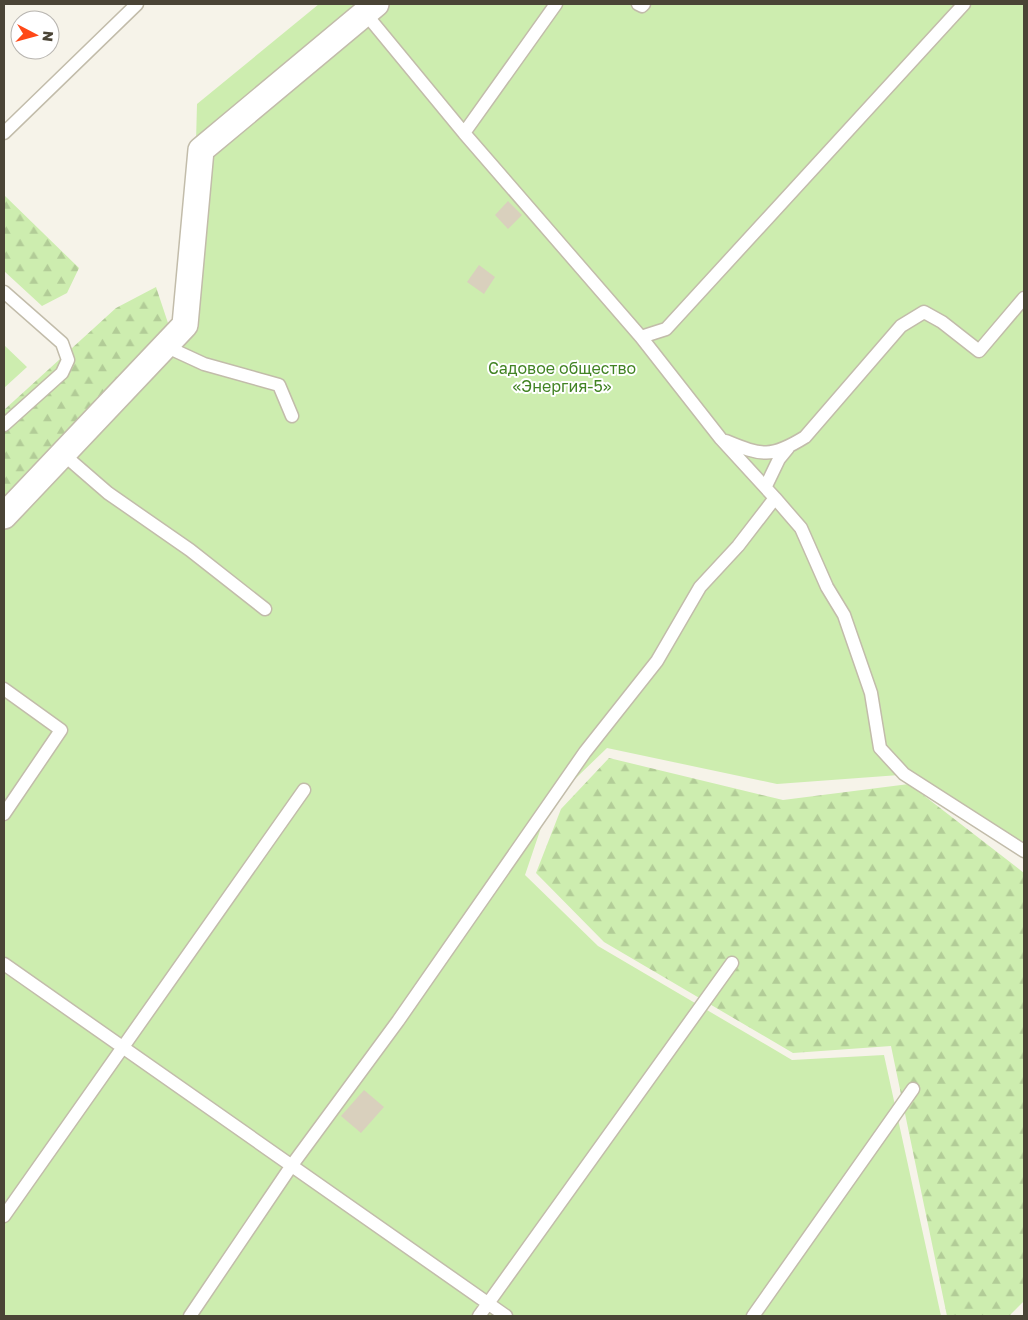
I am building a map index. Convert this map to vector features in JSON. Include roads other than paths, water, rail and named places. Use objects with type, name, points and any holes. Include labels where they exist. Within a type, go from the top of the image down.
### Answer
[{"type":"street","points":[[4,516],[185,325],[201,150],[371,8]]},
{"type":"lane","points":[[4,133],[137,4]]},
{"type":"lane","points":[[464,133],[556,4]]},
{"type":"lane","points":[[638,4],[642,6],[644,4]]},
{"type":"lane","points":[[641,337],[666,329],[964,4]]},
{"type":"lane","points":[[371,8],[464,133],[641,337],[721,439],[766,486],[801,528],[827,587],[844,615],[871,692],[880,748],[904,774],[1024,851]]},
{"type":"lane","points":[[4,292],[62,343],[68,360],[62,372],[4,426]]},
{"type":"lane","points":[[721,439],[754,453],[772,453],[790,446],[805,437],[901,326],[924,312],[942,322],[979,351],[1024,298]]},
{"type":"lane","points":[[165,346],[204,364],[279,386],[292,416]]},
{"type":"lane","points":[[766,486],[779,459],[790,446]]},
{"type":"lane","points":[[63,454],[108,493],[190,550],[266,609]]},
{"type":"lane","points":[[190,1316],[292,1165],[398,1021],[585,752],[657,661],[700,587],[738,546],[775,498]]},
{"type":"lane","points":[[4,688],[61,730],[4,814]]},
{"type":"lane","points":[[4,1216],[304,790]]},
{"type":"lane","points":[[478,1316],[732,963]]},
{"type":"lane","points":[[4,964],[506,1316]]},
{"type":"lane","points":[[753,1316],[913,1089]]},
{"type":"park label","name":"Садовое общество «Энергия-5»","points":[[562,377]]}]
